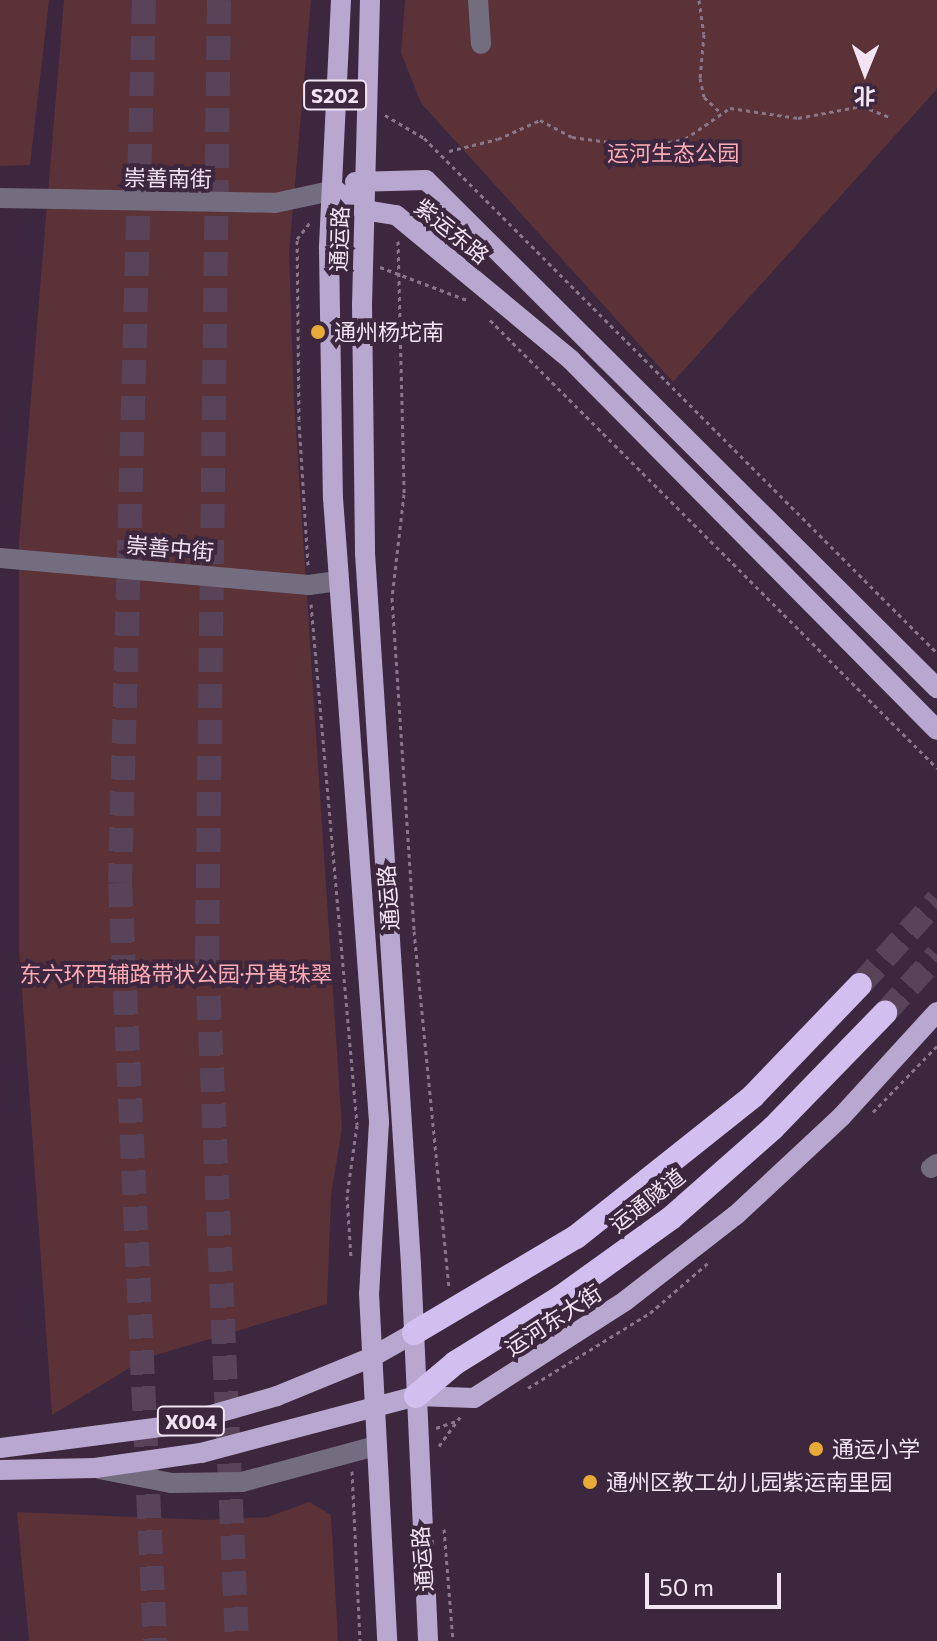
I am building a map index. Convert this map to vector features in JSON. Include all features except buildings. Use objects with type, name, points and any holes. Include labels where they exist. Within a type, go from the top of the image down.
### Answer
[{"type":"highway","name":"运通隧道","points":[[414,1333],[576,1237],[753,1096],[860,985]]},
{"type":"highway","name":"运通隧道","points":[[416,1396],[455,1363],[561,1297],[671,1218],[773,1128],[885,1013]]},
{"type":"main road","name":"S202","points":[[335,190],[341,0]]},
{"type":"main road","name":"S202","points":[[365,178],[370,0]]},
{"type":"main road","name":"紫运东路","points":[[335,190],[365,178],[426,180],[937,688]]},
{"type":"main road","name":"通运路","points":[[365,178],[365,553],[414,1333],[428,1641]]},
{"type":"main road","name":"紫运东路","points":[[335,190],[364,210],[396,215],[571,360],[937,730]]},
{"type":"main road","name":"通运路","points":[[335,190],[329,249],[336,581],[379,1122],[369,1279],[376,1405],[368,1448],[387,1641]]},
{"type":"main road","name":"运河东大街","points":[[0,1470],[95,1468],[201,1453],[416,1396],[474,1398],[625,1301],[736,1215],[842,1116],[937,1012]]},
{"type":"main road","name":"X004","points":[[0,1448],[176,1425],[277,1396],[372,1357],[414,1333]]},
{"type":"street","points":[[478,0],[481,44]]},
{"type":"street","name":"崇善南街","points":[[0,198],[275,203],[335,190]]},
{"type":"street","name":"崇善中街","points":[[0,558],[309,585],[336,581]]},
{"type":"street","name":"运河东大街","points":[[95,1468],[171,1483],[242,1482],[368,1448]]},
{"type":"path","points":[[699,0],[704,34],[700,78],[704,97],[720,112]]},
{"type":"path","name":"紫运东路","points":[[365,103],[424,138],[937,653]]},
{"type":"path","points":[[449,151],[498,139],[540,120],[556,132],[604,144],[662,145],[704,130],[720,112],[730,108],[798,118],[862,106],[891,118]]},
{"type":"path","name":"通运路","points":[[335,190],[297,239],[299,420],[309,585],[357,1125],[347,1196],[351,1270]]},
{"type":"path","name":"通运路","points":[[396,215],[401,274],[404,494],[392,598],[414,931],[452,1313]]},
{"type":"path","points":[[297,239],[329,249]]},
{"type":"path","name":"紫运东路","points":[[363,261],[472,302]]},
{"type":"path","points":[[483,313],[937,768]]},
{"type":"path","points":[[438,1460],[437,1448],[460,1419],[457,1399]]},
{"type":"path","points":[[360,1641],[350,1476],[368,1448]]},
{"type":"path","name":"通运路","points":[[443,1520],[453,1641]]},
{"type":"green space","points":[[0,0],[49,0],[30,165],[0,166]]},
{"type":"green space","name":"东六环西辅路带状公园·丹黄珠翠","points":[[64,0],[311,0],[289,253],[294,401],[342,1128],[331,1195],[327,1304],[146,1358],[52,1415],[19,949],[19,542]]},
{"type":"green space","name":"运河生态公园","points":[[405,0],[937,0],[937,89],[673,382],[421,103],[401,53]]},
{"type":"green space","points":[[309,1502],[331,1515],[338,1641],[29,1641],[17,1512],[207,1520],[268,1517]]},
{"type":"tunnel","points":[[144,0],[120,883],[155,1641]]},
{"type":"tunnel","points":[[219,0],[207,960],[237,1641]]},
{"type":"tunnel","points":[[860,985],[937,900]]},
{"type":"tunnel","points":[[885,1013],[937,955]]},
{"type":"place","name":"通州杨坨南","points":[[318,332]]},
{"type":"place","name":"通运小学","points":[[816,1449]]},
{"type":"place","name":"通州区教工幼儿园紫运南里园","points":[[590,1482]]}]
